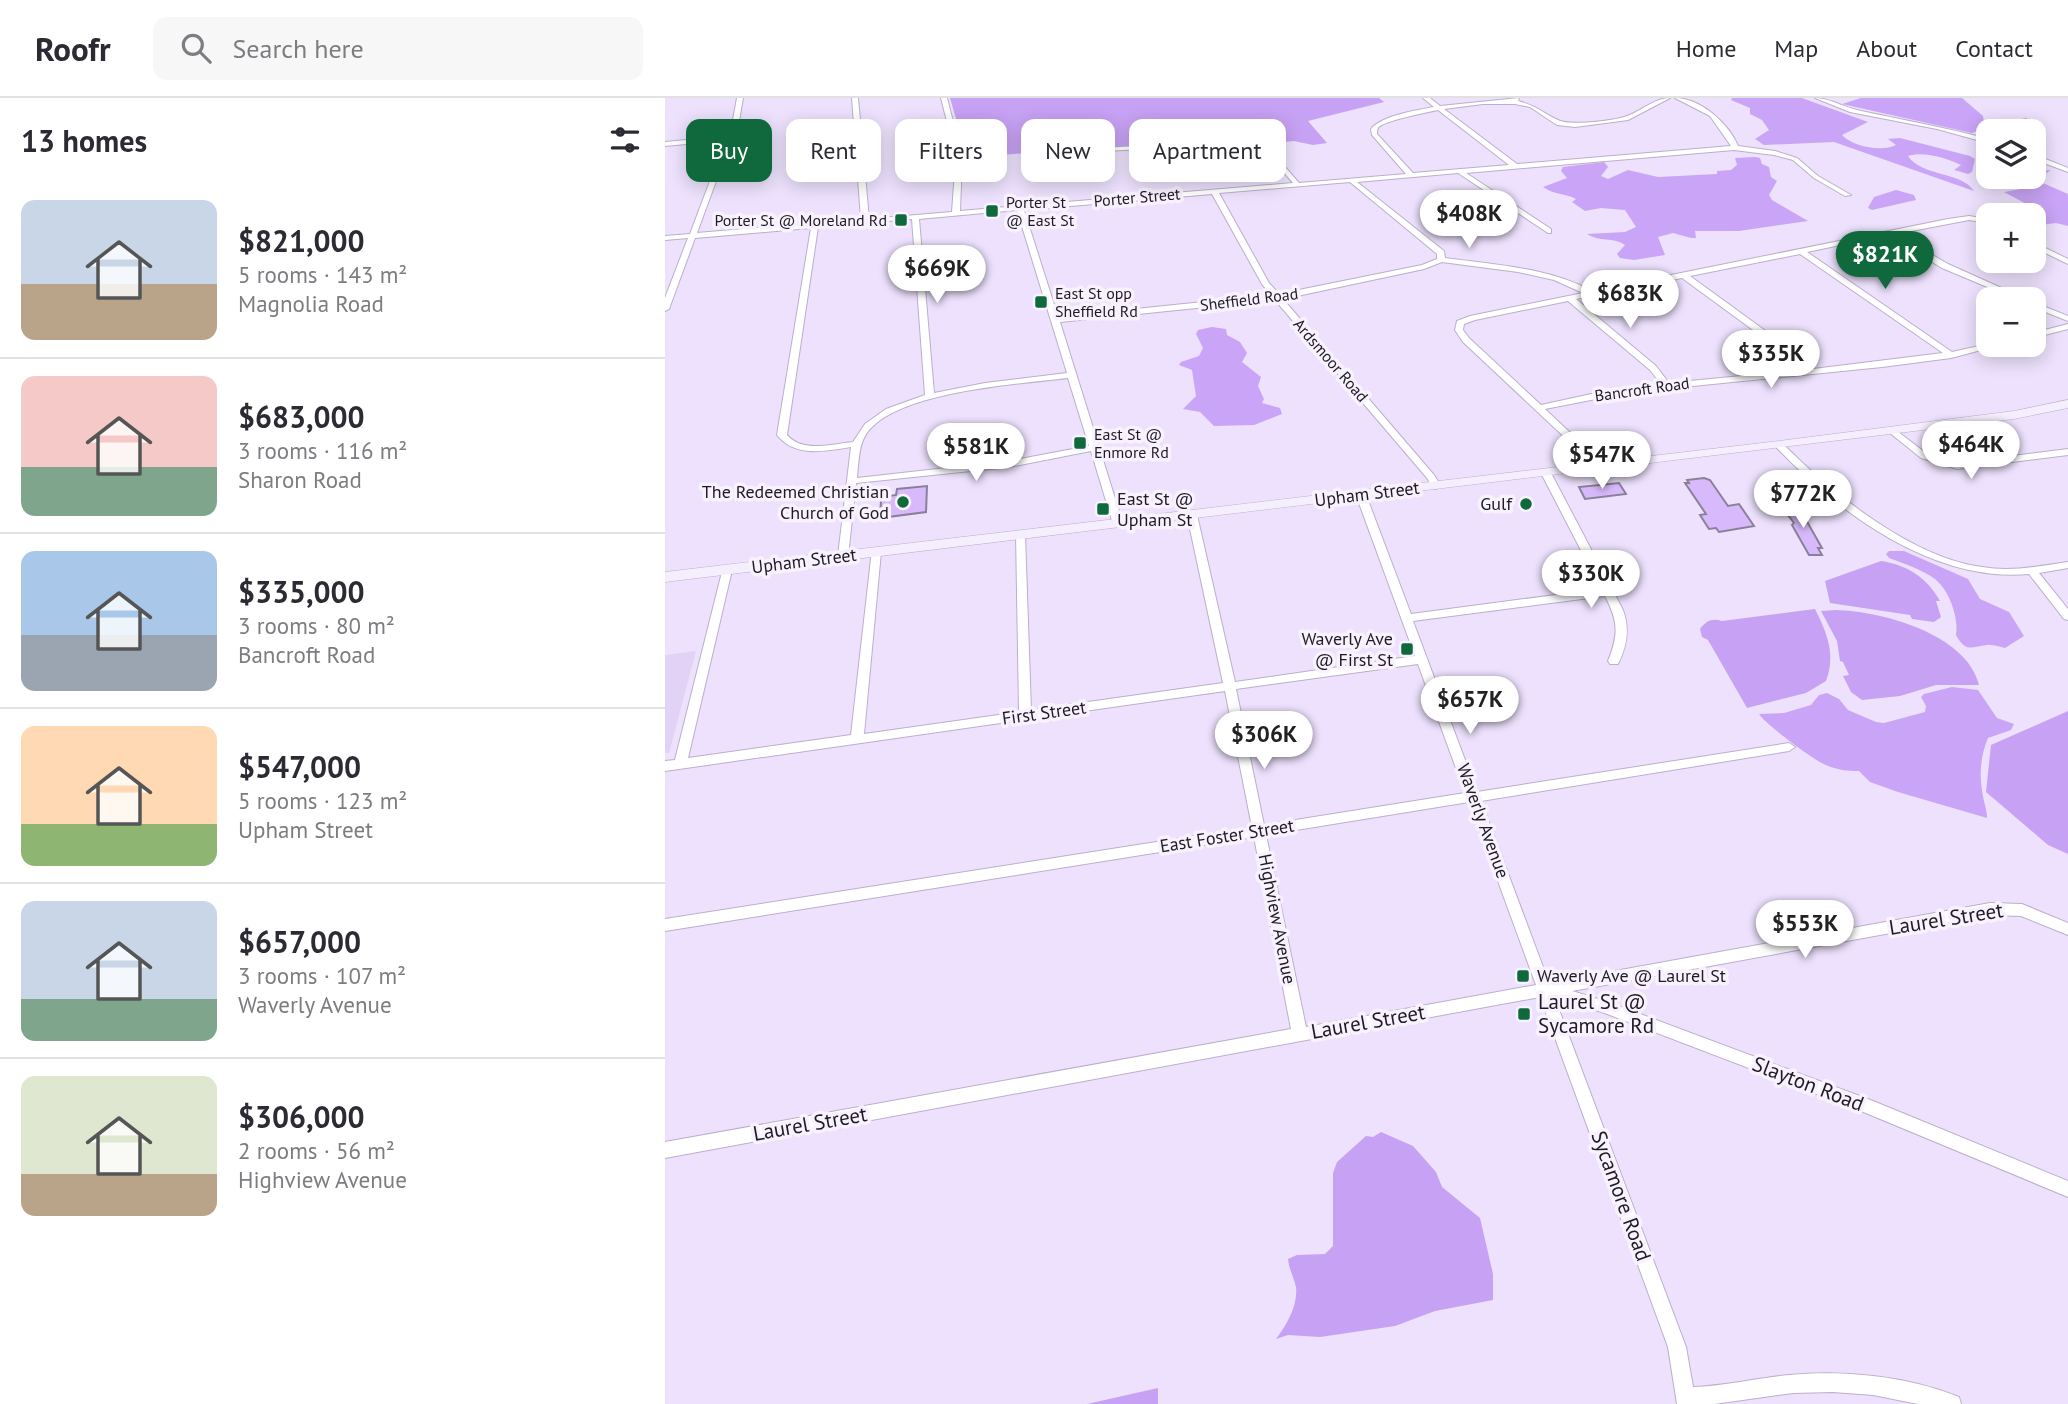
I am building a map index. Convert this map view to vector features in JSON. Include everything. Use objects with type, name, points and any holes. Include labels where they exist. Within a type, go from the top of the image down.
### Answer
[{"type":"main road","name":"Upham Street","points":[[665,578],[1893,431],[2014,415],[2068,404]]},
{"type":"street","points":[[736,119],[740,98]]},
{"type":"street","points":[[855,98],[865,220]]},
{"type":"street","points":[[944,98],[959,158],[956,212]]},
{"type":"street","points":[[1426,98],[1517,167]]},
{"type":"street","points":[[1411,175],[1375,135],[1374,129],[1386,122],[1441,108],[1516,100],[1530,105],[1559,124],[1575,125],[1626,119],[1667,98]]},
{"type":"street","points":[[1678,98],[1714,117],[1735,145],[1734,148]]},
{"type":"street","points":[[1818,98],[1852,111],[1976,136]]},
{"type":"street","points":[[665,144],[686,142]]},
{"type":"street","points":[[1115,149],[1232,142],[1274,159],[1297,184]]},
{"type":"street","name":"Porter Street","points":[[665,238],[1734,148],[1775,153],[1795,159],[1815,177],[1847,195]]},
{"type":"street","points":[[2046,161],[2068,170]]},
{"type":"street","points":[[1459,171],[1548,231]]},
{"type":"street","points":[[1351,180],[1441,253],[1441,260]]},
{"type":"street","points":[[665,309],[713,182]]},
{"type":"street","name":"Ardsmoor Road","points":[[1215,191],[1257,270],[1277,297],[1436,486]]},
{"type":"street","points":[[1020,207],[1118,524]]},
{"type":"street","points":[[915,216],[930,396]]},
{"type":"street","points":[[1593,467],[1581,449],[1466,340],[1460,333],[1459,324],[1473,318],[1889,233],[1959,219],[1976,220]]},
{"type":"street","points":[[815,225],[782,435],[788,443],[799,447],[856,444]]},
{"type":"street","points":[[1889,233],[1945,266],[1994,287]]},
{"type":"street","points":[[2046,250],[2068,261]]},
{"type":"street","points":[[1801,251],[1951,355]]},
{"type":"street","name":"Sheffield Road","points":[[1054,320],[1277,297],[1424,267],[1441,260],[1554,277],[1575,284],[1591,294]]},
{"type":"street","points":[[1683,275],[1795,356],[1810,371]]},
{"type":"street","points":[[1569,298],[1653,368],[1666,385]]},
{"type":"street","points":[[2046,310],[2068,319]]},
{"type":"street","points":[[2046,333],[2068,327]]},
{"type":"street","name":"Bancroft Road","points":[[1539,408],[1603,393],[1951,355],[1976,349]]},
{"type":"street","points":[[843,556],[856,444],[863,430],[877,417],[897,406],[930,396],[1071,375]]},
{"type":"street","points":[[1893,431],[1924,456],[1953,466],[2068,452]]},
{"type":"street","points":[[1779,445],[1831,493],[1918,548],[1972,569],[2001,572],[2068,565]]},
{"type":"street","points":[[852,481],[1013,463],[1094,448]]},
{"type":"street","points":[[1546,473],[1624,626],[1623,639],[1614,661]]},
{"type":"street","name":"Waverly Avenue","points":[[1361,495],[1475,797],[1544,990]]},
{"type":"street","name":"Highview Avenue","points":[[1192,515],[1230,687],[1300,1035]]},
{"type":"street","points":[[1020,535],[1025,715]]},
{"type":"street","points":[[857,739],[876,552]]},
{"type":"street","points":[[680,764],[727,570]]},
{"type":"street","points":[[2032,570],[2068,616]]},
{"type":"street","points":[[1407,618],[1608,592]]},
{"type":"street","name":"First Street","points":[[665,766],[1423,659]]},
{"type":"street","name":"East Foster Street","points":[[665,925],[1789,747]]},
{"type":"street","name":"Laurel Street","points":[[665,1150],[1996,908],[2028,912],[2068,929]]},
{"type":"street","name":"Slayton Road","points":[[1544,990],[1603,1006],[1841,1096],[1985,1152],[2068,1189]]},
{"type":"street","name":"Sycamore Road","points":[[1544,990],[1677,1348],[1686,1401]]},
{"type":"street","points":[[1686,1401],[1793,1384],[1848,1383],[1885,1387],[1952,1404]]},
{"type":"shaded area","points":[[950,98],[1379,98],[1384,102],[1308,121],[1327,143],[1313,145],[1286,142],[1286,119],[1129,119],[1129,146],[1115,147],[1115,119],[1021,119],[1021,153],[1007,154],[1007,119],[956,119]]},
{"type":"shaded area","points":[[1802,98],[1868,122],[1842,135],[1853,143],[1876,148],[1890,147],[1896,145],[1888,139],[1900,138],[1970,156],[1975,159],[1972,172],[1968,174],[1954,170],[1961,165],[1942,158],[1921,154],[1908,156],[1922,168],[1960,180],[1974,191],[1834,142],[1764,145],[1755,139],[1769,130],[1762,120],[1750,114],[1750,108],[1731,100]]},
{"type":"shaded area","points":[[1861,98],[1962,98],[1984,119],[1976,119],[1976,131],[1972,133],[1842,104]]},
{"type":"shaded area","points":[[1755,157],[1769,167],[1771,177],[1777,181],[1769,195],[1772,200],[1808,221],[1739,231],[1695,231],[1696,238],[1673,233],[1658,237],[1665,255],[1634,260],[1620,258],[1617,254],[1625,245],[1587,234],[1625,232],[1636,227],[1625,210],[1601,208],[1585,211],[1572,202],[1576,199],[1543,187],[1567,178],[1561,171],[1563,167],[1604,162],[1608,167],[1601,176],[1608,179],[1628,170],[1658,177],[1717,174],[1717,171],[1731,170],[1737,165],[1735,158]]},
{"type":"shaded area","points":[[2046,184],[2068,194],[2068,226],[2056,223],[2046,224],[2046,203],[2025,203],[2004,192],[2046,189]]},
{"type":"shaded area","points":[[1896,190],[1914,195],[1916,200],[1872,210],[1868,208],[1874,197]]},
{"type":"shaded area","points":[[1212,327],[1226,329],[1227,335],[1240,342],[1247,353],[1242,362],[1261,377],[1258,386],[1264,399],[1262,403],[1280,408],[1282,414],[1254,425],[1214,426],[1200,412],[1183,409],[1196,396],[1192,370],[1179,365],[1199,356],[1203,348],[1196,334],[1198,330]]},
{"type":"shaded area","points":[[1889,551],[1904,551],[1968,579],[1980,599],[2009,612],[2024,636],[2005,648],[1989,645],[1966,647],[1956,635],[1952,606],[1940,584],[1925,573],[1889,558],[1886,554]]},
{"type":"shaded area","points":[[1881,561],[1908,569],[1923,579],[1940,601],[1936,601],[1941,617],[1934,622],[1912,619],[1910,615],[1830,603],[1825,581]]},
{"type":"shaded area","points":[[1815,609],[1829,644],[1830,662],[1826,681],[1806,693],[1747,708],[1708,640],[1702,637],[1700,629],[1712,620]]},
{"type":"shaded area","points":[[1821,611],[1855,611],[1898,621],[1940,639],[1958,652],[1971,667],[1979,685],[1936,685],[1900,696],[1862,700],[1851,692],[1843,676],[1849,675],[1840,661],[1837,641]]},
{"type":"shaded area","points":[[696,651],[669,753],[665,753],[665,655]]},
{"type":"shaded area","points":[[1952,687],[1978,690],[1997,718],[2014,724],[2011,730],[1988,738],[1985,745],[1981,774],[1987,818],[1870,782],[1859,771],[1826,765],[1791,742],[1759,714],[1784,713],[1811,705],[1819,695],[1827,693],[1839,699],[1848,710],[1884,723],[1925,712],[1926,706],[1921,697],[1924,694]]},
{"type":"shaded area","points":[[2068,711],[2068,854],[2048,845],[1986,792],[1991,745]]},
{"type":"shaded area","points":[[1381,1132],[1413,1146],[1436,1172],[1442,1187],[1480,1218],[1493,1274],[1493,1300],[1435,1311],[1395,1326],[1320,1337],[1288,1335],[1276,1339],[1288,1321],[1295,1301],[1296,1287],[1288,1259],[1297,1255],[1325,1254],[1333,1246],[1333,1173],[1337,1162],[1366,1136],[1373,1137]]},
{"type":"shaded area","points":[[1158,1388],[1158,1404],[1087,1404]]},
{"type":"building","points":[[1687,480],[1710,480],[1728,506],[1739,504],[1754,526],[1719,532],[1716,528],[1709,529],[1700,515],[1706,514],[1685,483],[1689,483]]},
{"type":"building","points":[[1619,483],[1626,494],[1585,499],[1579,487]]},
{"type":"building","name":"The Redeemed Christian Church of God","points":[[927,486],[926,512],[880,518],[881,500],[884,497],[896,495],[897,489]]},
{"type":"building","points":[[1797,504],[1822,548],[1818,548],[1822,555],[1809,555],[1792,525],[1794,523],[1781,506]]},
{"type":"place","name":"Porter St @ East St","points":[[992,211]]},
{"type":"place","name":"Porter St @ Moreland Rd","points":[[901,220]]},
{"type":"place","name":"East St opp Sheffield Rd","points":[[1041,302]]},
{"type":"place","name":"East St @ Enmore Rd","points":[[1080,443]]},
{"type":"place","name":"The Redeemed Christian Church of God","points":[[903,502]]},
{"type":"place","name":"Gulf","points":[[1526,504]]},
{"type":"place","name":"East St @ Upham St","points":[[1103,509]]},
{"type":"place","name":"Waverly Ave @ First St","points":[[1407,649]]},
{"type":"place","name":"Waverly Ave @ Laurel St","points":[[1523,976]]},
{"type":"place","name":"Laurel St @ Sycamore Rd","points":[[1524,1014]]}]
